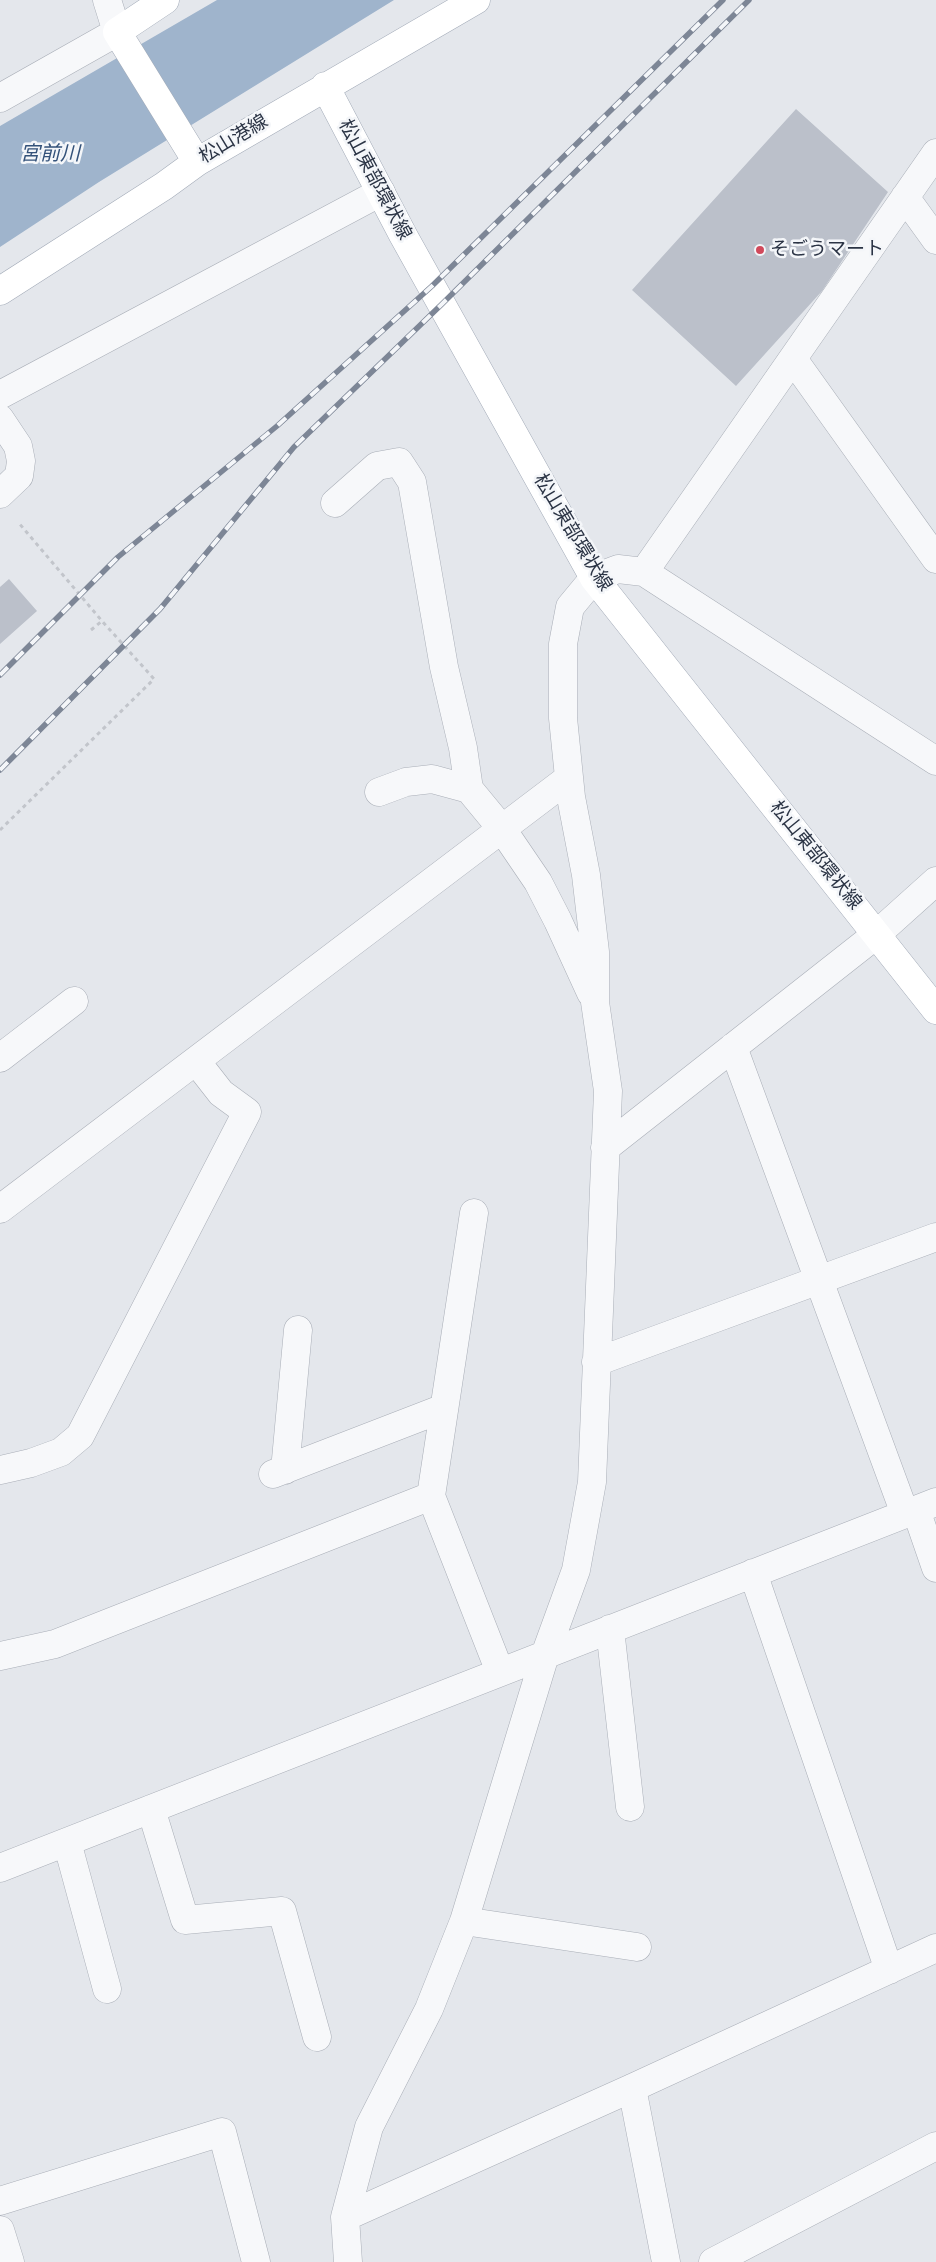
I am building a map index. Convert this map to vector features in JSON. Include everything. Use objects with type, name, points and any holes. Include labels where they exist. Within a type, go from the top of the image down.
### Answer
[{"type":"main road","points":[[165,0],[123,42],[197,162]]},
{"type":"main road","name":"松山港線","points":[[0,292],[164,186],[197,162],[476,0]]},
{"type":"main road","name":"松山東部環状線","points":[[325,86],[381,192],[594,578],[878,934],[936,1010]]},
{"type":"street","points":[[0,98],[123,42],[107,0]]},
{"type":"street","points":[[644,572],[936,153]]},
{"type":"street","points":[[0,395],[381,192]]},
{"type":"street","points":[[905,197],[936,240]]},
{"type":"street","points":[[793,359],[936,559]]},
{"type":"street","points":[[0,419],[18,446],[21,461],[19,476],[6,504]]},
{"type":"street","points":[[335,503],[377,466],[399,462],[412,482],[444,667],[463,748],[469,789],[502,829],[538,882],[558,921],[594,1002]]},
{"type":"street","points":[[348,2262],[345,2217],[369,2128],[429,2009],[464,1922],[545,1655],[576,1570],[592,1482],[608,1091],[594,1002],[595,952],[586,875],[569,778],[562,718],[563,644],[570,607],[594,578],[618,569],[644,572],[936,762]]},
{"type":"street","points":[[0,1209],[569,778]]},
{"type":"street","points":[[379,792],[406,782],[432,779],[469,789]]},
{"type":"street","points":[[605,1148],[878,934],[936,881]]},
{"type":"street","points":[[0,1058],[74,1001]]},
{"type":"street","points":[[733,1047],[818,1279],[919,1508],[936,1568]]},
{"type":"street","points":[[0,1470],[31,1463],[61,1452],[80,1436],[247,1112],[221,1093],[196,1061]]},
{"type":"street","points":[[474,1213],[431,1496],[500,1672]]},
{"type":"street","points":[[596,1362],[936,1237]]},
{"type":"street","points":[[298,1330],[279,1472],[444,1408]]},
{"type":"street","points":[[0,1656],[55,1644],[431,1496]]},
{"type":"street","points":[[0,1868],[919,1508]]},
{"type":"street","points":[[753,1574],[889,1970]]},
{"type":"street","points":[[610,1630],[630,1807]]},
{"type":"street","points":[[150,1809],[185,1920],[282,1911],[317,2037]]},
{"type":"street","points":[[67,1842],[107,1989]]},
{"type":"street","points":[[464,1922],[637,1947]]},
{"type":"street","points":[[345,2217],[936,1948]]},
{"type":"street","points":[[632,2088],[666,2262]]},
{"type":"street","points":[[0,2201],[222,2132],[256,2262]]},
{"type":"street","points":[[713,2262],[936,2146]]},
{"type":"street","points":[[0,2230],[10,2262]]},
{"type":"path","points":[[0,830],[154,679],[102,621],[6,504]]},
{"type":"path","points":[[91,630],[102,621]]},
{"type":"water","name":"宮前川","points":[[217,0],[394,0],[99,182],[0,247],[0,126]]},
{"type":"building","points":[[796,109],[888,192],[822,291],[736,386],[632,290]]},
{"type":"building","points":[[9,579],[37,611],[0,644],[0,587]]},
{"type":"railway","points":[[0,675],[118,557],[277,426],[432,286],[723,0]]},
{"type":"railway","points":[[0,770],[160,609],[294,447],[442,304],[749,0]]},
{"type":"place","name":"そごうマート","points":[[760,250]]}]
